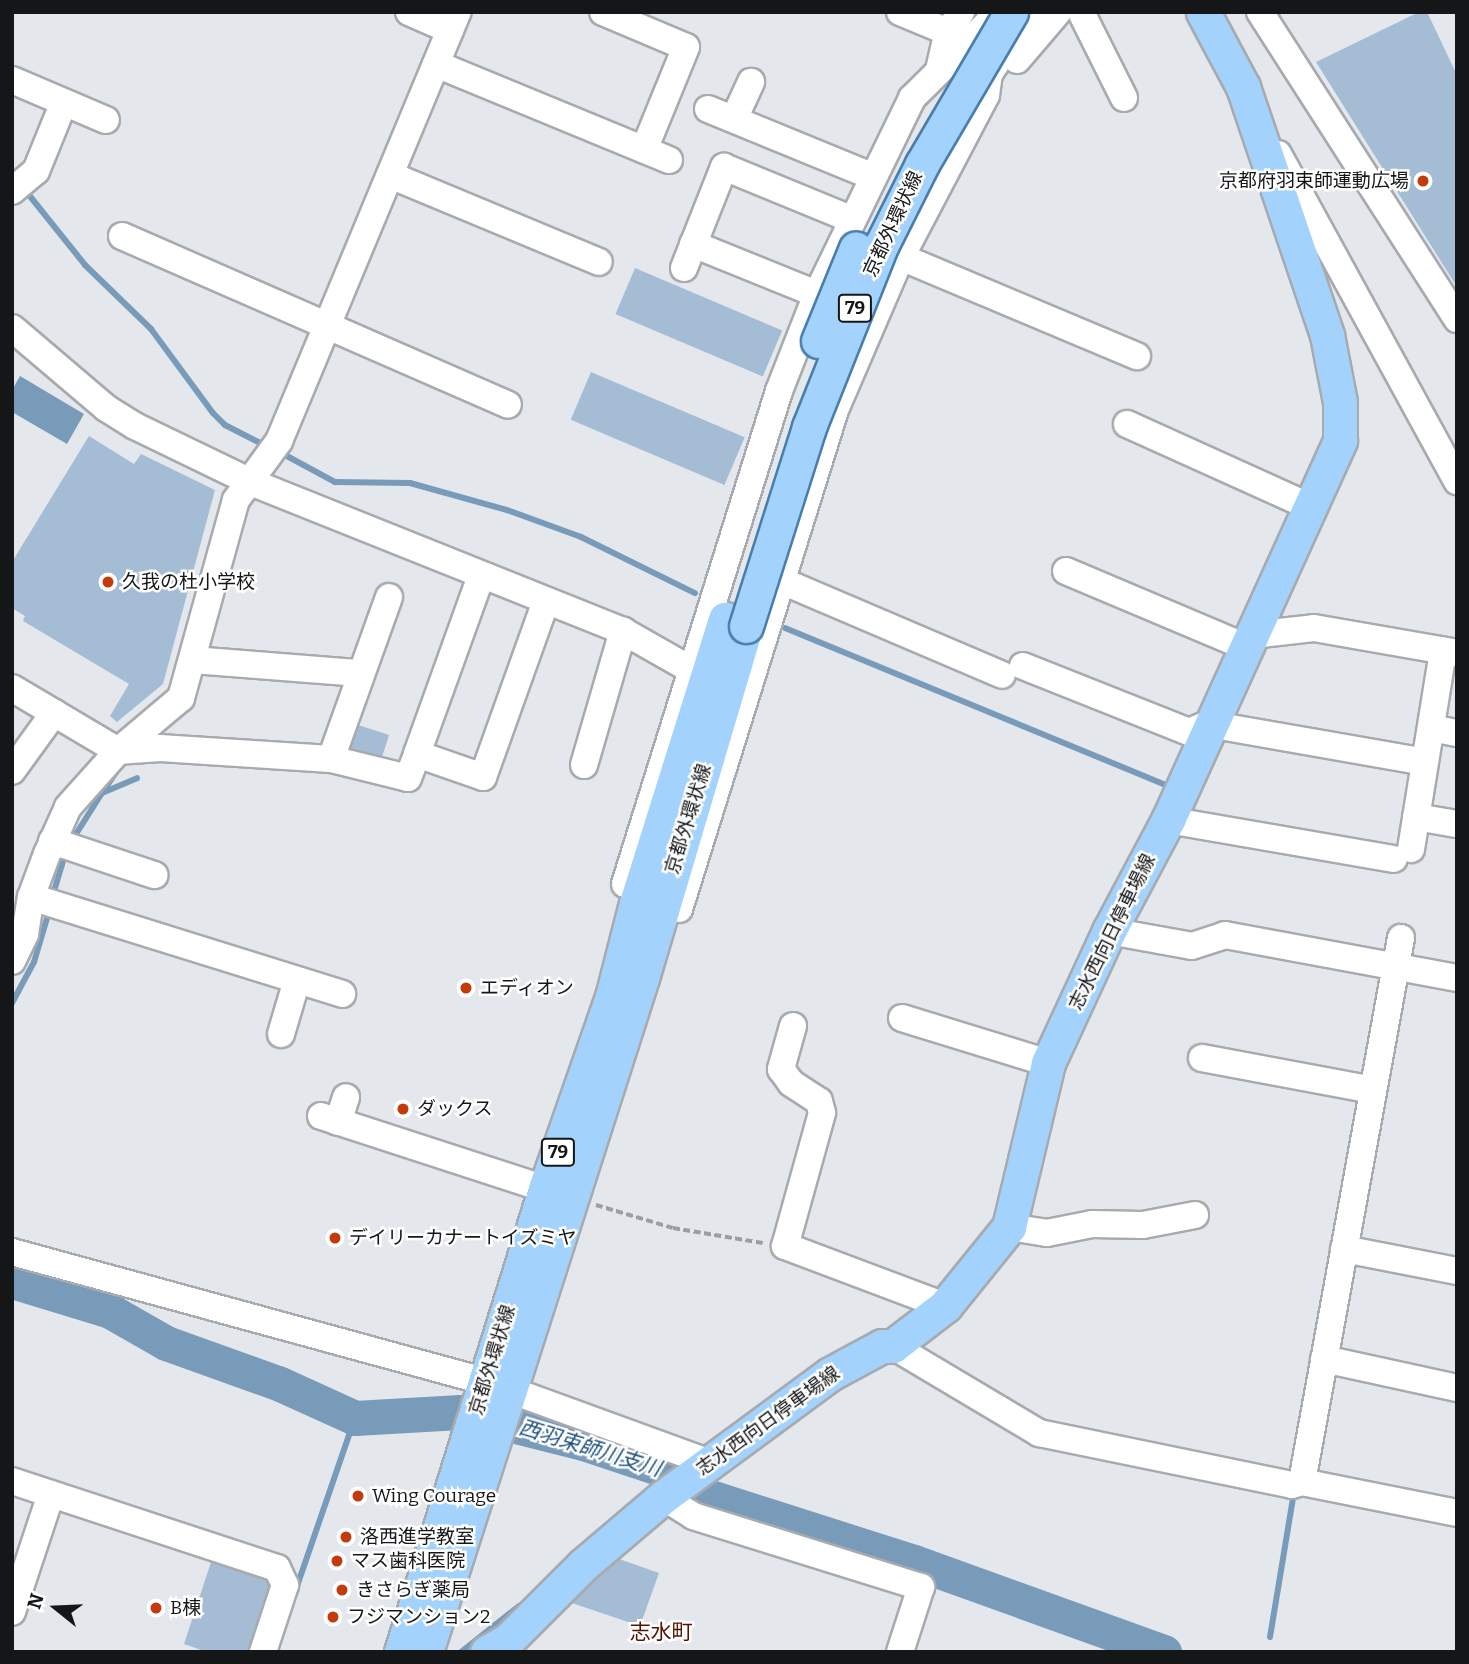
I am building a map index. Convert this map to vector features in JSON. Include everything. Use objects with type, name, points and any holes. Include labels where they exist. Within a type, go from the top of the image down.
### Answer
[{"type":"main road","name":"京都外環状線","points":[[557,1193],[642,978],[736,622],[835,295],[896,168],[985,12]]},
{"type":"main road","name":"京都外環状線","points":[[401,1652],[481,1436],[557,1193],[636,903],[736,622],[882,243],[922,164],[1011,12]]},
{"type":"main road","name":"志水西向日停車場線","points":[[487,1652],[508,1640],[583,1565],[686,1480],[830,1374],[883,1346],[893,1346],[945,1306],[1009,1227],[1048,1063],[1109,931],[1168,820],[1209,724],[1340,440],[1340,402],[1327,335],[1243,87],[1203,12]]},
{"type":"main road","name":"京都外環状線","points":[[426,1652],[481,1436]]},
{"type":"street","points":[[12,961],[43,900],[63,845],[68,807],[133,750],[181,698],[199,661],[236,500],[253,483],[279,441],[454,21],[409,12]]},
{"type":"street","points":[[603,12],[686,47],[644,150]]},
{"type":"street","points":[[900,12],[955,22],[939,70]]},
{"type":"street","points":[[612,997],[620,900],[779,391],[817,294],[871,176],[912,98],[999,12]]},
{"type":"street","points":[[642,978],[678,914],[835,410],[901,257],[986,95],[989,74],[1030,12]]},
{"type":"street","points":[[939,70],[986,95],[996,94],[1026,46],[1058,12]]},
{"type":"street","points":[[1081,12],[1124,98]]},
{"type":"street","points":[[1260,13],[1457,319]]},
{"type":"street","points":[[436,64],[669,160]]},
{"type":"street","points":[[12,80],[106,120]]},
{"type":"street","points":[[734,119],[751,82]]},
{"type":"street","points":[[1243,87],[1330,257],[1457,481]]},
{"type":"street","points":[[18,186],[36,171],[64,102]]},
{"type":"street","points":[[708,108],[871,176]]},
{"type":"street","points":[[817,294],[689,256],[724,167],[851,219]]},
{"type":"street","points":[[390,175],[599,262]]},
{"type":"street","points":[[131,249],[313,317],[326,329],[508,405]]},
{"type":"street","points":[[901,257],[1137,356]]},
{"type":"street","points":[[12,328],[106,408],[253,483],[623,631],[690,669]]},
{"type":"street","points":[[1127,424],[1311,507]]},
{"type":"street","points":[[1066,571],[1249,641],[1314,628],[1450,652],[1430,728],[1416,817],[1403,854],[1168,820]]},
{"type":"street","points":[[12,688],[54,713],[133,750],[331,759],[408,778],[481,576]]},
{"type":"street","points":[[782,582],[1012,670],[1189,732],[1209,724],[1425,762]]},
{"type":"street","points":[[331,759],[359,673],[389,597]]},
{"type":"street","points":[[417,754],[484,776],[546,601]]},
{"type":"street","points":[[584,765],[623,631]]},
{"type":"street","points":[[199,661],[359,673]]},
{"type":"street","points":[[12,771],[54,713]]},
{"type":"street","points":[[1430,728],[1457,733]]},
{"type":"street","points":[[1416,817],[1457,824]]},
{"type":"street","points":[[63,845],[155,875]]},
{"type":"street","points":[[43,900],[342,994]]},
{"type":"street","points":[[1109,931],[1192,946],[1225,935],[1457,978]]},
{"type":"street","points":[[1302,1482],[1401,938]]},
{"type":"street","points":[[281,1034],[297,980]]},
{"type":"street","points":[[902,1018],[1048,1063]]},
{"type":"street","points":[[793,1027],[781,1069],[791,1083],[819,1101],[822,1113],[785,1247],[945,1306]]},
{"type":"street","points":[[1202,1058],[1373,1090]]},
{"type":"street","points":[[346,1097],[329,1119],[557,1193]]},
{"type":"street","points":[[1009,1227],[1046,1233],[1092,1224],[1143,1225],[1195,1215]]},
{"type":"street","points":[[1344,1249],[1457,1271]]},
{"type":"street","points":[[12,1252],[494,1395],[686,1480],[693,1516],[921,1587],[900,1652]]},
{"type":"street","points":[[893,1346],[1039,1433],[1292,1485],[1302,1482],[1457,1513]]},
{"type":"street","points":[[1324,1359],[1457,1388]]},
{"type":"street","points":[[12,1481],[277,1569],[285,1585],[263,1652]]},
{"type":"street","points":[[12,1612],[51,1494]]},
{"type":"path","points":[[557,1193],[673,1228],[785,1247]]},
{"type":"shaded area","name":"京都府羽束師運動広場","points":[[1419,12],[1427,12],[1457,75],[1457,287],[1316,62]]},
{"type":"shaded area","points":[[635,268],[782,331],[763,377],[615,314]]},
{"type":"shaded area","points":[[591,372],[745,437],[724,485],[571,420]]},
{"type":"shaded area","points":[[20,376],[84,414],[67,444],[12,412],[12,390]]},
{"type":"shaded area","points":[[89,436],[134,464],[141,454],[215,490],[163,684],[117,722],[110,716],[129,684],[23,621],[25,616],[12,608],[12,562]]},
{"type":"shaded area","points":[[352,723],[389,735],[380,762],[343,750]]},
{"type":"shaded area","points":[[605,1554],[659,1573],[640,1626],[566,1601]]},
{"type":"shaded area","points":[[213,1556],[268,1575],[272,1585],[250,1652],[207,1652],[184,1644]]},
{"type":"waterway","points":[[25,190],[85,265],[151,329],[213,413],[225,425],[264,445]]},
{"type":"waterway","points":[[285,455],[335,482],[410,483],[507,510],[581,537],[695,593]]},
{"type":"waterway","points":[[785,628],[1170,787]]},
{"type":"waterway","points":[[102,793],[116,772]]},
{"type":"waterway","points":[[71,842],[102,793],[137,778]]},
{"type":"waterway","points":[[52,898],[66,851]]},
{"type":"waterway","points":[[12,1003],[34,962],[50,908]]},
{"type":"waterway","name":"西羽束師川支川","points":[[12,1281],[110,1311],[166,1343],[278,1383],[355,1418],[460,1412],[583,1443],[680,1475],[707,1496],[914,1562],[1164,1652]]},
{"type":"waterway","points":[[295,1592],[355,1418]]},
{"type":"waterway","points":[[1270,1637],[1294,1492]]},
{"type":"waterway","points":[[461,1652],[519,1606]]},
{"type":"place","name":"京都府羽束師運動広場","points":[[1423,181]]},
{"type":"place","name":"久我の杜小学校","points":[[108,582]]},
{"type":"place","name":"エディオン","points":[[466,988]]},
{"type":"place","name":"ダックス","points":[[403,1109]]},
{"type":"place","name":"デイリーカナートイズミヤ","points":[[335,1238]]},
{"type":"place","name":"Wing Courage","points":[[358,1496]]},
{"type":"place","name":"洛西進学教室","points":[[346,1537]]},
{"type":"place","name":"マス歯科医院","points":[[337,1561]]},
{"type":"place","name":"きさらぎ薬局","points":[[342,1590]]},
{"type":"place","name":"B棟","points":[[156,1608]]},
{"type":"place","name":"フジマンション2","points":[[333,1617]]},
{"type":"district","name":"志水町","points":[[661,1632]]}]
